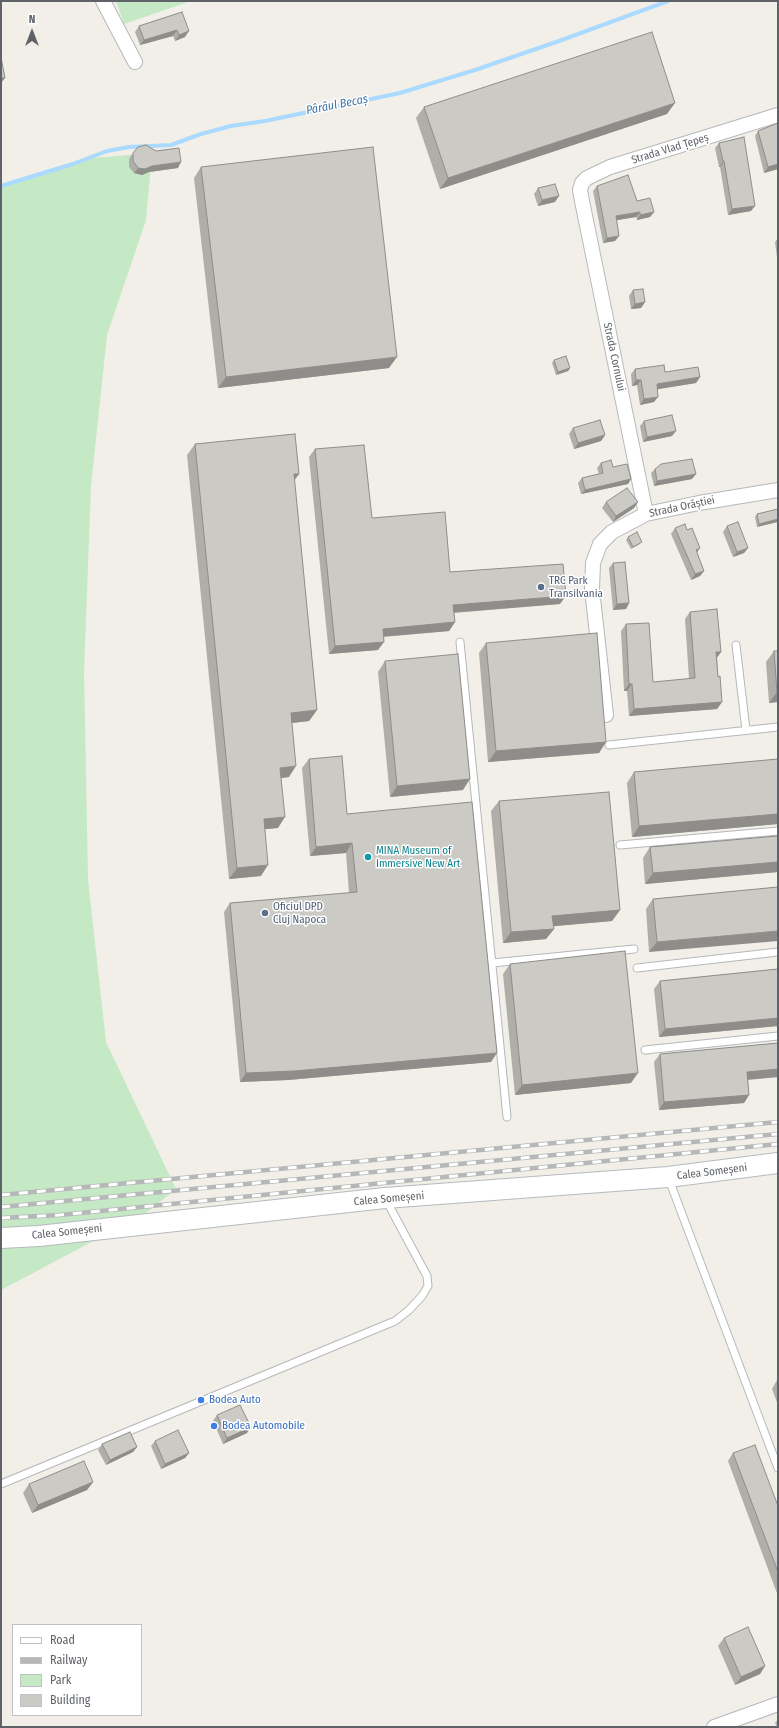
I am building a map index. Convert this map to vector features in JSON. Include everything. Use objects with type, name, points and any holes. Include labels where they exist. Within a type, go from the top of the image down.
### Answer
[{"type":"main road","name":"Calea Someșeni","points":[[1,1238],[47,1235],[385,1198],[668,1177],[778,1163]]},
{"type":"street","points":[[103,1],[135,62]]},
{"type":"street","name":"Strada Vlad Țepeș","points":[[582,201],[580,190],[582,183],[587,178],[597,173],[778,115]]},
{"type":"street","name":"Strada Cornului","points":[[582,201],[646,514]]},
{"type":"street","name":"Strada Orăștiei","points":[[606,715],[592,589],[593,562],[600,544],[612,532],[646,514],[699,503],[778,490]]},
{"type":"street","points":[[714,1727],[778,1704]]},
{"type":"lane","points":[[460,642],[507,1117]]},
{"type":"lane","points":[[736,645],[746,730]]},
{"type":"lane","points":[[609,745],[778,727]]},
{"type":"lane","points":[[620,845],[778,832]]},
{"type":"lane","points":[[492,963],[634,949]]},
{"type":"lane","points":[[637,968],[778,952]]},
{"type":"lane","points":[[645,1050],[778,1036]]},
{"type":"lane","points":[[668,1177],[671,1189],[778,1468]]},
{"type":"lane","points":[[1,1484],[394,1321],[409,1310],[422,1296],[428,1286],[427,1276],[385,1198]]},
{"type":"green space","points":[[116,1],[191,1],[124,24]]},
{"type":"green space","points":[[152,153],[146,220],[107,335],[91,486],[84,671],[88,880],[106,1042],[176,1189],[146,1213],[1,1290],[1,184],[82,159]]},
{"type":"building","points":[[182,12],[189,31],[179,35],[177,30],[144,40],[139,26]]},
{"type":"building","points":[[652,32],[675,103],[448,178],[424,107]]},
{"type":"building","points":[[1,57],[5,78],[1,78]]},
{"type":"building","points":[[778,123],[778,164],[768,167],[758,131]]},
{"type":"building","points":[[744,137],[755,206],[732,209],[724,161],[719,143]]},
{"type":"building","points":[[146,145],[156,151],[179,148],[181,162],[152,166],[145,169],[138,168],[133,161],[133,153],[138,147]]},
{"type":"building","points":[[373,147],[397,357],[226,377],[201,167]]},
{"type":"building","points":[[628,175],[637,201],[650,198],[654,212],[640,215],[640,212],[616,216],[619,236],[607,238],[597,186]]},
{"type":"building","points":[[555,184],[559,196],[542,200],[538,188]]},
{"type":"building","points":[[643,289],[645,302],[635,304],[633,290]]},
{"type":"building","points":[[566,356],[570,368],[558,372],[554,360]]},
{"type":"building","points":[[664,365],[665,372],[698,367],[700,377],[657,384],[658,397],[644,399],[641,380],[636,380],[635,369]]},
{"type":"building","points":[[672,415],[676,431],[647,437],[644,421]]},
{"type":"building","points":[[600,420],[605,435],[578,443],[573,428]]},
{"type":"building","points":[[295,434],[299,474],[294,474],[317,710],[291,713],[296,766],[280,768],[285,817],[264,819],[268,865],[237,868],[195,444]]},
{"type":"building","points":[[364,445],[372,518],[445,512],[450,572],[563,564],[566,596],[453,605],[455,622],[383,629],[384,642],[335,646],[315,449]]},
{"type":"building","points":[[692,459],[696,474],[657,481],[655,469],[661,464]]},
{"type":"building","points":[[611,460],[613,467],[627,464],[631,479],[585,490],[582,478],[603,473],[601,463]]},
{"type":"building","points":[[627,488],[638,502],[616,516],[606,502]]},
{"type":"building","points":[[778,509],[778,519],[759,524],[757,514]]},
{"type":"building","points":[[738,522],[748,548],[737,552],[727,526]]},
{"type":"building","points":[[685,524],[687,530],[692,528],[700,548],[696,550],[704,571],[695,574],[675,528]]},
{"type":"building","points":[[637,532],[642,542],[633,547],[628,537]]},
{"type":"building","points":[[625,562],[629,603],[617,604],[613,563]]},
{"type":"building","points":[[717,609],[721,652],[716,652],[722,702],[634,709],[632,684],[629,684],[626,624],[649,623],[653,682],[695,678],[690,612]]},
{"type":"building","points":[[597,633],[606,742],[496,751],[486,643]]},
{"type":"building","points":[[774,651],[778,651],[778,692],[777,692]]},
{"type":"building","points":[[458,654],[470,779],[397,786],[385,661]]},
{"type":"building","points":[[342,756],[347,814],[472,802],[497,1053],[294,1071],[246,1073],[230,903],[357,892],[352,843],[316,847],[309,759]]},
{"type":"building","points":[[778,759],[778,814],[639,826],[634,772]]},
{"type":"building","points":[[609,792],[620,910],[552,916],[554,929],[511,932],[499,801]]},
{"type":"building","points":[[778,836],[778,862],[653,873],[650,847]]},
{"type":"building","points":[[778,887],[778,931],[657,942],[653,899]]},
{"type":"building","points":[[625,951],[638,1073],[522,1085],[510,964]]},
{"type":"building","points":[[778,969],[778,1018],[665,1029],[660,981]]},
{"type":"building","points":[[778,1043],[778,1069],[747,1072],[749,1095],[664,1102],[660,1054]]},
{"type":"building","points":[[240,1405],[251,1427],[227,1438],[217,1415]]},
{"type":"building","points":[[178,1430],[189,1453],[165,1464],[155,1441]]},
{"type":"building","points":[[130,1432],[137,1447],[110,1460],[102,1444]]},
{"type":"building","points":[[755,1445],[778,1506],[778,1572],[733,1453]]},
{"type":"building","points":[[84,1461],[93,1482],[38,1505],[29,1484]]},
{"type":"building","points":[[748,1627],[765,1666],[741,1677],[724,1638]]},
{"type":"waterway","name":"Pârâul Becaș","points":[[1,186],[73,164],[107,151],[129,147],[171,145],[201,134],[231,126],[265,121],[400,93],[475,70],[668,1]]},
{"type":"railway","points":[[1,1195],[778,1122]]},
{"type":"railway","points":[[1,1207],[778,1134]]},
{"type":"railway","points":[[1,1218],[60,1215],[778,1144]]},
{"type":"place","name":"TRC Park Transilvania","points":[[541,587]]},
{"type":"place","name":"MINA Museum of Immersive New Art","points":[[368,857]]},
{"type":"place","name":"Oficiul DPD Cluj Napoca","points":[[265,913]]},
{"type":"place","name":"Bodea Auto","points":[[201,1400]]},
{"type":"place","name":"Bodea Automobile","points":[[214,1426]]}]
